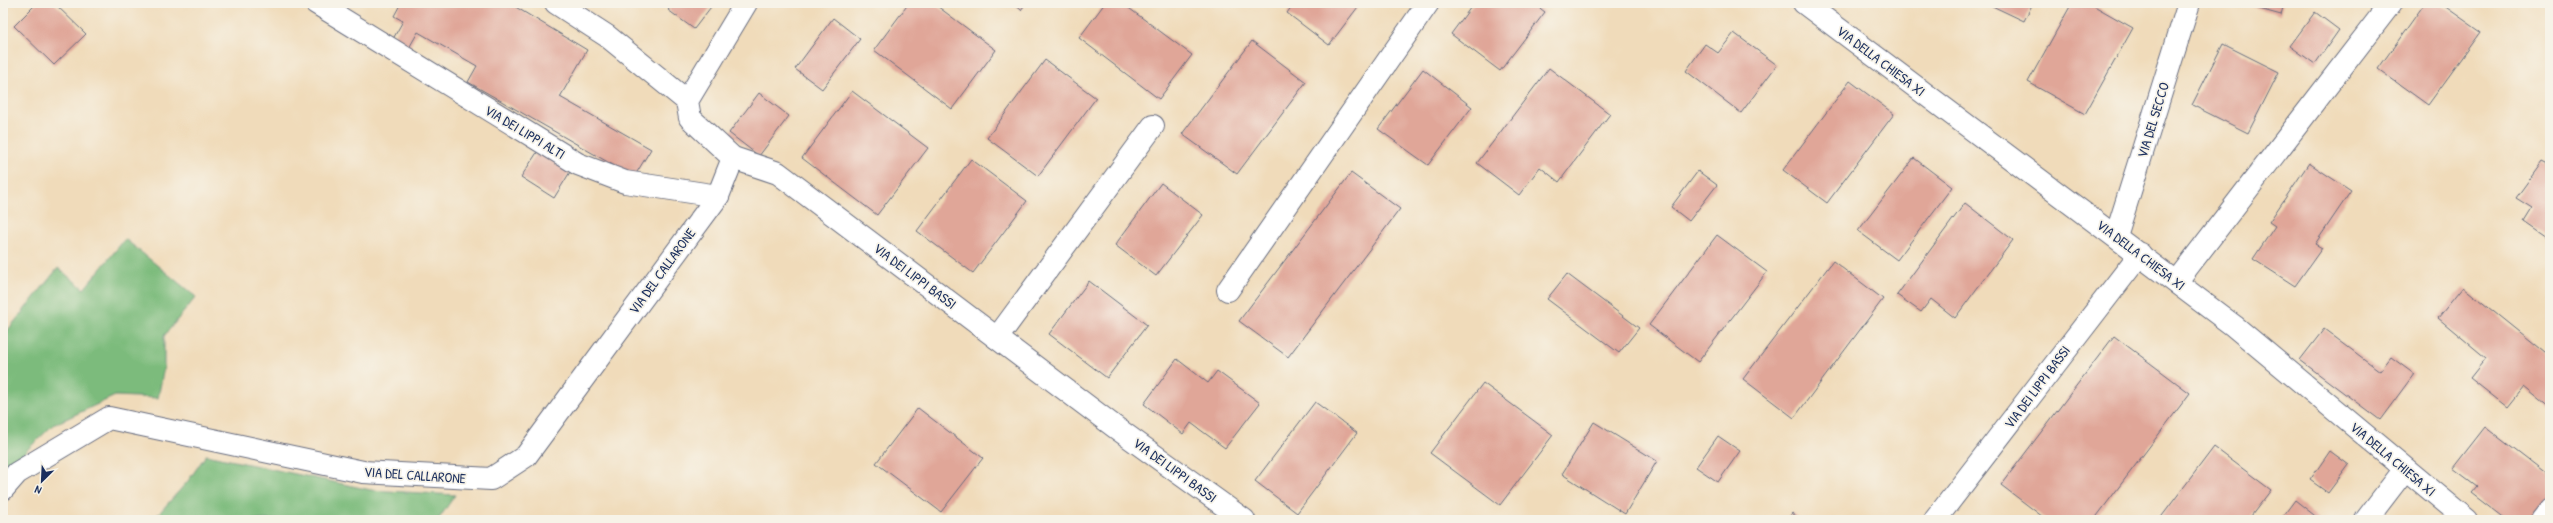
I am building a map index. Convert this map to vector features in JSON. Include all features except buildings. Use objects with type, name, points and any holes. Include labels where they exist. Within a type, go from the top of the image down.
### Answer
[{"type":"street","name":"VIA DEI LIPPI ALTI","points":[[316,3],[578,164],[625,182],[718,196]]},
{"type":"street","points":[[556,3],[607,36],[687,101],[746,3]]},
{"type":"street","points":[[1228,290],[1428,3]]},
{"type":"street","name":"VIA DELLA CHIESA XI","points":[[1804,3],[2234,326],[2467,520]]},
{"type":"street","name":"VIA DEL SECCO","points":[[2116,236],[2189,3]]},
{"type":"street","points":[[2176,282],[2391,3]]},
{"type":"street","name":"VIA DEI LIPPI BASSI","points":[[687,101],[690,118],[733,158],[778,173],[997,338],[1244,520]]},
{"type":"street","points":[[997,338],[1153,126]]},
{"type":"street","points":[[718,196],[733,158]]},
{"type":"street","name":"VIA DEL CALLARONE","points":[[3,489],[16,473],[109,418],[363,472],[491,479],[526,456],[718,196]]},
{"type":"street","name":"VIA DEI LIPPI BASSI","points":[[1935,520],[2140,254]]},
{"type":"street","points":[[2366,520],[2405,469]]},
{"type":"street","points":[[2542,520],[2550,510]]},
{"type":"green space","points":[[125,239],[196,297],[164,336],[164,367],[158,398],[115,396],[53,425],[3,473],[3,336],[58,268],[84,289]]},
{"type":"green space","points":[[206,455],[371,490],[455,495],[438,520],[153,520],[188,481]]}]
